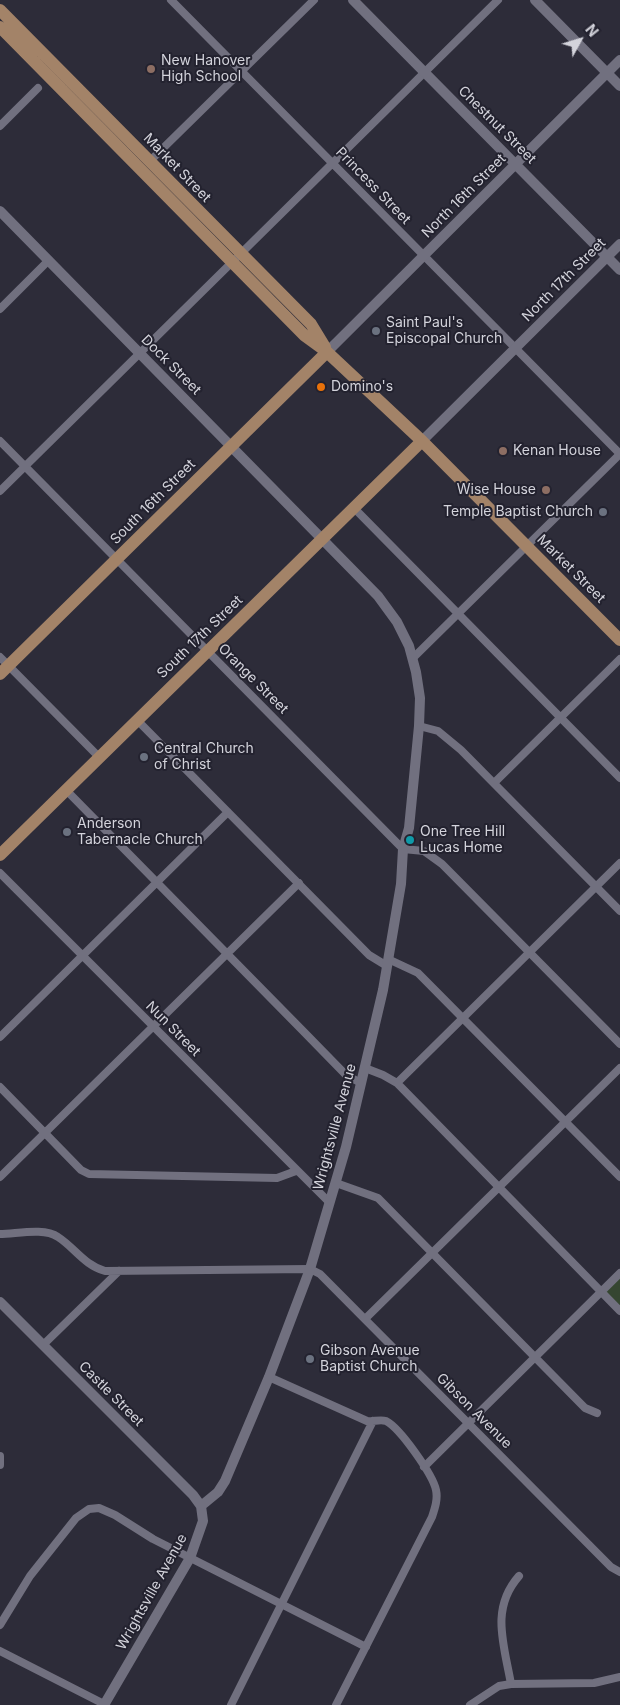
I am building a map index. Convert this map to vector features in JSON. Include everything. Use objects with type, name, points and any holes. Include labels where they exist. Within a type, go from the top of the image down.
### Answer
[{"type":"main road","name":"Market Street","points":[[0,10],[150,161],[237,258]]},
{"type":"main road","name":"Market Street","points":[[0,27],[237,258],[310,324],[327,352],[422,441],[620,640]]},
{"type":"main road","name":"South 16th Street","points":[[3,666],[116,559],[327,352]]},
{"type":"main road","name":"South 17th Street","points":[[0,855],[422,441]]},
{"type":"street","name":"Princess Street","points":[[171,0],[620,454]]},
{"type":"street","points":[[150,161],[314,0]]},
{"type":"street","name":"Chestnut Street","points":[[353,0],[620,270]]},
{"type":"street","points":[[0,491],[498,0]]},
{"type":"street","points":[[535,0],[620,86]]},
{"type":"street","name":"North 16th Street","points":[[327,352],[620,60]]},
{"type":"street","points":[[0,126],[38,88]]},
{"type":"street","name":"Dock Street","points":[[0,211],[323,538]]},
{"type":"street","name":"North 17th Street","points":[[422,441],[620,244]]},
{"type":"street","points":[[0,309],[49,260]]},
{"type":"street","name":"Orange Street","points":[[0,441],[403,849]]},
{"type":"street","points":[[413,658],[620,454]]},
{"type":"street","points":[[354,508],[620,778]]},
{"type":"street","name":"Wrightsville Avenue","points":[[105,1705],[190,1558],[202,1528],[201,1506],[218,1492],[225,1481],[270,1376],[310,1269],[336,1184],[365,1068],[388,962],[401,884],[403,849],[409,828],[420,698],[413,658],[400,627],[378,596],[323,538]]},
{"type":"street","points":[[494,783],[620,660]]},
{"type":"street","points":[[3,666],[99,758]]},
{"type":"street","points":[[137,720],[369,955],[418,973],[620,1177]]},
{"type":"street","points":[[419,726],[438,731],[448,737],[620,911]]},
{"type":"street","points":[[66,790],[346,1075],[361,1083]]},
{"type":"street","points":[[0,1037],[228,812]]},
{"type":"street","points":[[403,849],[418,849],[433,856],[620,1044]]},
{"type":"street","points":[[396,1083],[620,863]]},
{"type":"street","name":"Nun Street","points":[[0,873],[329,1202]]},
{"type":"street","points":[[0,1177],[299,883]]},
{"type":"street","points":[[365,1068],[383,1075],[396,1083],[620,1311]]},
{"type":"street","points":[[365,1319],[620,1068]]},
{"type":"street","points":[[0,1087],[81,1170],[92,1175],[277,1178],[296,1171]]},
{"type":"street","points":[[336,1184],[375,1196],[585,1408],[597,1413]]},
{"type":"street","points":[[0,1234],[52,1234],[87,1263],[105,1271],[310,1269]]},
{"type":"street","name":"Gibson Avenue","points":[[310,1269],[328,1280],[611,1568],[620,1572]]},
{"type":"street","points":[[43,1345],[118,1271]]},
{"type":"street","points":[[424,1467],[620,1273]]},
{"type":"street","name":"Castle Street","points":[[0,1302],[201,1506]]},
{"type":"street","points":[[270,1376],[367,1421],[386,1421],[396,1428],[435,1485],[436,1506],[336,1705]]},
{"type":"street","points":[[231,1705],[373,1421]]},
{"type":"street","points":[[0,1456],[0,1465]]},
{"type":"street","points":[[0,1625],[30,1576],[76,1518],[83,1512],[93,1508],[106,1510],[154,1540],[366,1647]]},
{"type":"street","points":[[511,1684],[500,1617],[508,1590],[520,1576]]},
{"type":"street","points":[[0,1651],[105,1705]]},
{"type":"street","points":[[470,1705],[499,1686],[511,1684],[594,1683],[620,1677]]},
{"type":"green space","points":[[620,1273],[620,1310],[601,1292]]},
{"type":"place","name":"New Hanover High School","points":[[151,69]]},
{"type":"place","name":"Saint Paul's Episcopal Church","points":[[376,331]]},
{"type":"place","name":"Domino's","points":[[321,387]]},
{"type":"place","name":"Kenan House","points":[[503,451]]},
{"type":"place","name":"Wise House","points":[[546,490]]},
{"type":"place","name":"Temple Baptist Church","points":[[603,512]]},
{"type":"place","name":"Central Church of Christ","points":[[144,757]]},
{"type":"place","name":"Anderson Tabernacle Church","points":[[67,832]]},
{"type":"place","name":"One Tree Hill Lucas Home","points":[[410,840]]},
{"type":"place","name":"Gibson Avenue Baptist Church","points":[[310,1359]]}]
